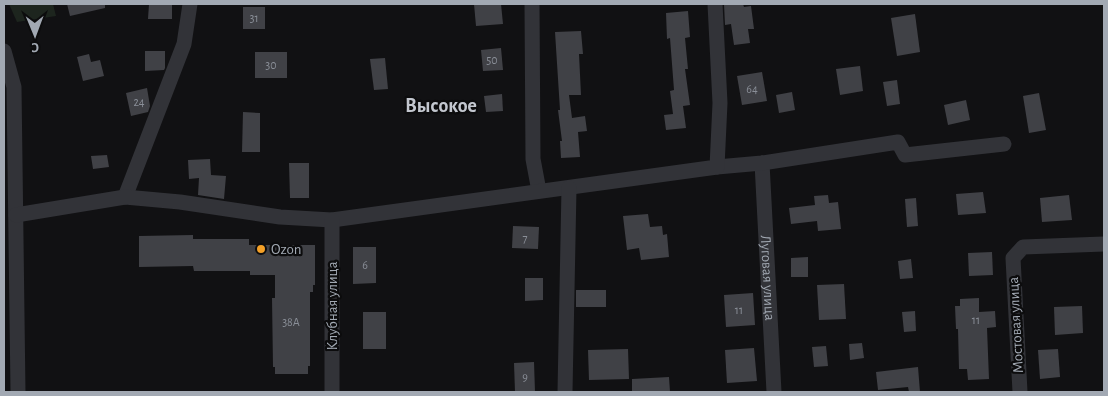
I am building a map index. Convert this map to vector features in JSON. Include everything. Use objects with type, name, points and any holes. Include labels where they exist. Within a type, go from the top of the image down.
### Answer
[{"type":"street","points":[[125,197],[184,44],[190,4]]},
{"type":"street","points":[[532,4],[533,159],[539,191]]},
{"type":"street","points":[[715,4],[720,103],[717,167]]},
{"type":"street","points":[[4,51],[14,87],[18,392]]},
{"type":"street","points":[[16,215],[125,197],[180,202],[280,217],[332,220],[717,167],[762,163],[898,142],[905,156],[1004,144]]},
{"type":"street","name":"Луговая улица","points":[[762,163],[774,392]]},
{"type":"street","points":[[566,392],[570,188]]},
{"type":"street","name":"Клубная улица","points":[[332,220],[332,392]]},
{"type":"street","name":"Мостовая улица","points":[[1020,392],[1013,258],[1023,247],[1104,244]]},
{"type":"shaded area","points":[[9,4],[53,4],[56,16],[17,22]]},
{"type":"building","points":[[67,4],[105,4],[105,8],[70,16]]},
{"type":"building","points":[[149,4],[172,4],[172,19],[148,19]]},
{"type":"building","points":[[474,4],[501,4],[503,24],[476,26]]},
{"type":"building","points":[[724,4],[743,4],[744,7],[751,6],[754,29],[748,29],[750,43],[734,45],[731,24],[725,25]]},
{"type":"building","points":[[243,7],[265,7],[265,29],[243,29]]},
{"type":"building","points":[[688,11],[690,37],[685,38],[688,69],[685,69],[690,105],[683,106],[686,128],[666,130],[664,115],[673,114],[670,91],[674,90],[670,38],[667,39],[666,13]]},
{"type":"building","points":[[915,14],[920,52],[897,56],[891,18]]},
{"type":"building","points":[[581,31],[583,54],[579,54],[581,95],[569,95],[572,118],[585,116],[587,131],[578,132],[580,157],[561,158],[560,141],[562,141],[558,110],[560,110],[555,32]]},
{"type":"building","points":[[501,48],[503,70],[483,71],[481,50]]},
{"type":"building","points":[[145,51],[165,51],[164,70],[145,71]]},
{"type":"building","points":[[255,52],[287,52],[287,78],[255,78]]},
{"type":"building","points":[[89,54],[91,62],[100,60],[104,76],[83,81],[77,57]]},
{"type":"building","points":[[385,58],[388,89],[374,90],[370,59]]},
{"type":"building","points":[[860,66],[863,91],[840,95],[836,69]]},
{"type":"building","points":[[762,72],[767,101],[742,105],[737,76]]},
{"type":"building","points":[[897,80],[900,104],[887,106],[883,82]]},
{"type":"building","points":[[147,88],[150,106],[148,112],[131,116],[126,93]]},
{"type":"building","points":[[792,92],[795,110],[779,113],[776,95]]},
{"type":"building","points":[[1039,93],[1046,130],[1029,133],[1023,96]]},
{"type":"building","points":[[502,94],[503,111],[486,112],[484,96]]},
{"type":"building","points":[[966,100],[970,120],[948,125],[944,105]]},
{"type":"building","points":[[243,112],[260,113],[260,152],[242,152]]},
{"type":"building","points":[[107,155],[109,167],[93,169],[91,156]]},
{"type":"building","points":[[210,159],[211,175],[226,176],[224,199],[198,195],[199,178],[189,179],[188,160]]},
{"type":"building","points":[[289,163],[309,163],[309,198],[290,198]]},
{"type":"building","points":[[983,192],[986,213],[958,215],[956,194]]},
{"type":"building","points":[[828,195],[829,203],[838,202],[841,229],[818,231],[817,221],[791,224],[789,208],[815,205],[814,196]]},
{"type":"building","points":[[1069,195],[1072,220],[1042,222],[1040,198]]},
{"type":"building","points":[[916,198],[918,226],[907,227],[905,199]]},
{"type":"building","points":[[648,214],[650,227],[662,226],[663,235],[667,234],[669,257],[641,260],[639,248],[627,250],[623,216]]},
{"type":"building","points":[[513,226],[539,227],[538,249],[512,248]]},
{"type":"building","points":[[193,235],[193,239],[249,239],[249,245],[315,245],[315,285],[313,285],[313,292],[310,292],[310,366],[308,366],[308,374],[275,374],[275,367],[273,367],[272,298],[275,298],[275,275],[250,275],[250,271],[194,271],[193,266],[139,267],[139,236]]},
{"type":"building","points":[[353,247],[376,247],[376,283],[353,284]]},
{"type":"building","points":[[992,252],[993,275],[969,276],[968,253]]},
{"type":"building","points":[[808,257],[808,277],[791,277],[791,258]]},
{"type":"building","points":[[911,259],[913,278],[900,279],[898,261]]},
{"type":"building","points":[[525,278],[543,278],[543,300],[525,301]]},
{"type":"building","points":[[844,284],[846,319],[819,320],[817,285]]},
{"type":"building","points":[[576,290],[606,290],[606,307],[576,307]]},
{"type":"building","points":[[753,293],[755,325],[726,327],[724,295]]},
{"type":"building","points":[[979,298],[979,312],[995,311],[996,327],[987,328],[989,379],[968,380],[967,369],[959,369],[958,329],[956,329],[955,306],[960,306],[960,299]]},
{"type":"building","points":[[1082,306],[1083,333],[1055,335],[1054,307]]},
{"type":"building","points":[[915,311],[916,331],[904,332],[902,312]]},
{"type":"building","points":[[363,312],[386,312],[386,349],[363,349]]},
{"type":"building","points":[[862,343],[864,358],[850,360],[849,344]]},
{"type":"building","points":[[826,346],[828,366],[814,367],[812,347]]},
{"type":"building","points":[[754,348],[757,381],[727,383],[725,350]]},
{"type":"building","points":[[628,349],[629,379],[589,380],[588,350]]},
{"type":"building","points":[[1058,349],[1060,377],[1040,379],[1038,350]]},
{"type":"building","points":[[534,362],[535,392],[515,392],[514,363]]},
{"type":"building","points":[[918,367],[920,392],[909,392],[908,387],[878,390],[876,372]]},
{"type":"building","points":[[669,377],[670,392],[632,392],[632,379]]},
{"type":"place","name":"Ozon","points":[[261,249]]},
{"type":"district","name":"Высокое","points":[[441,106]]}]
